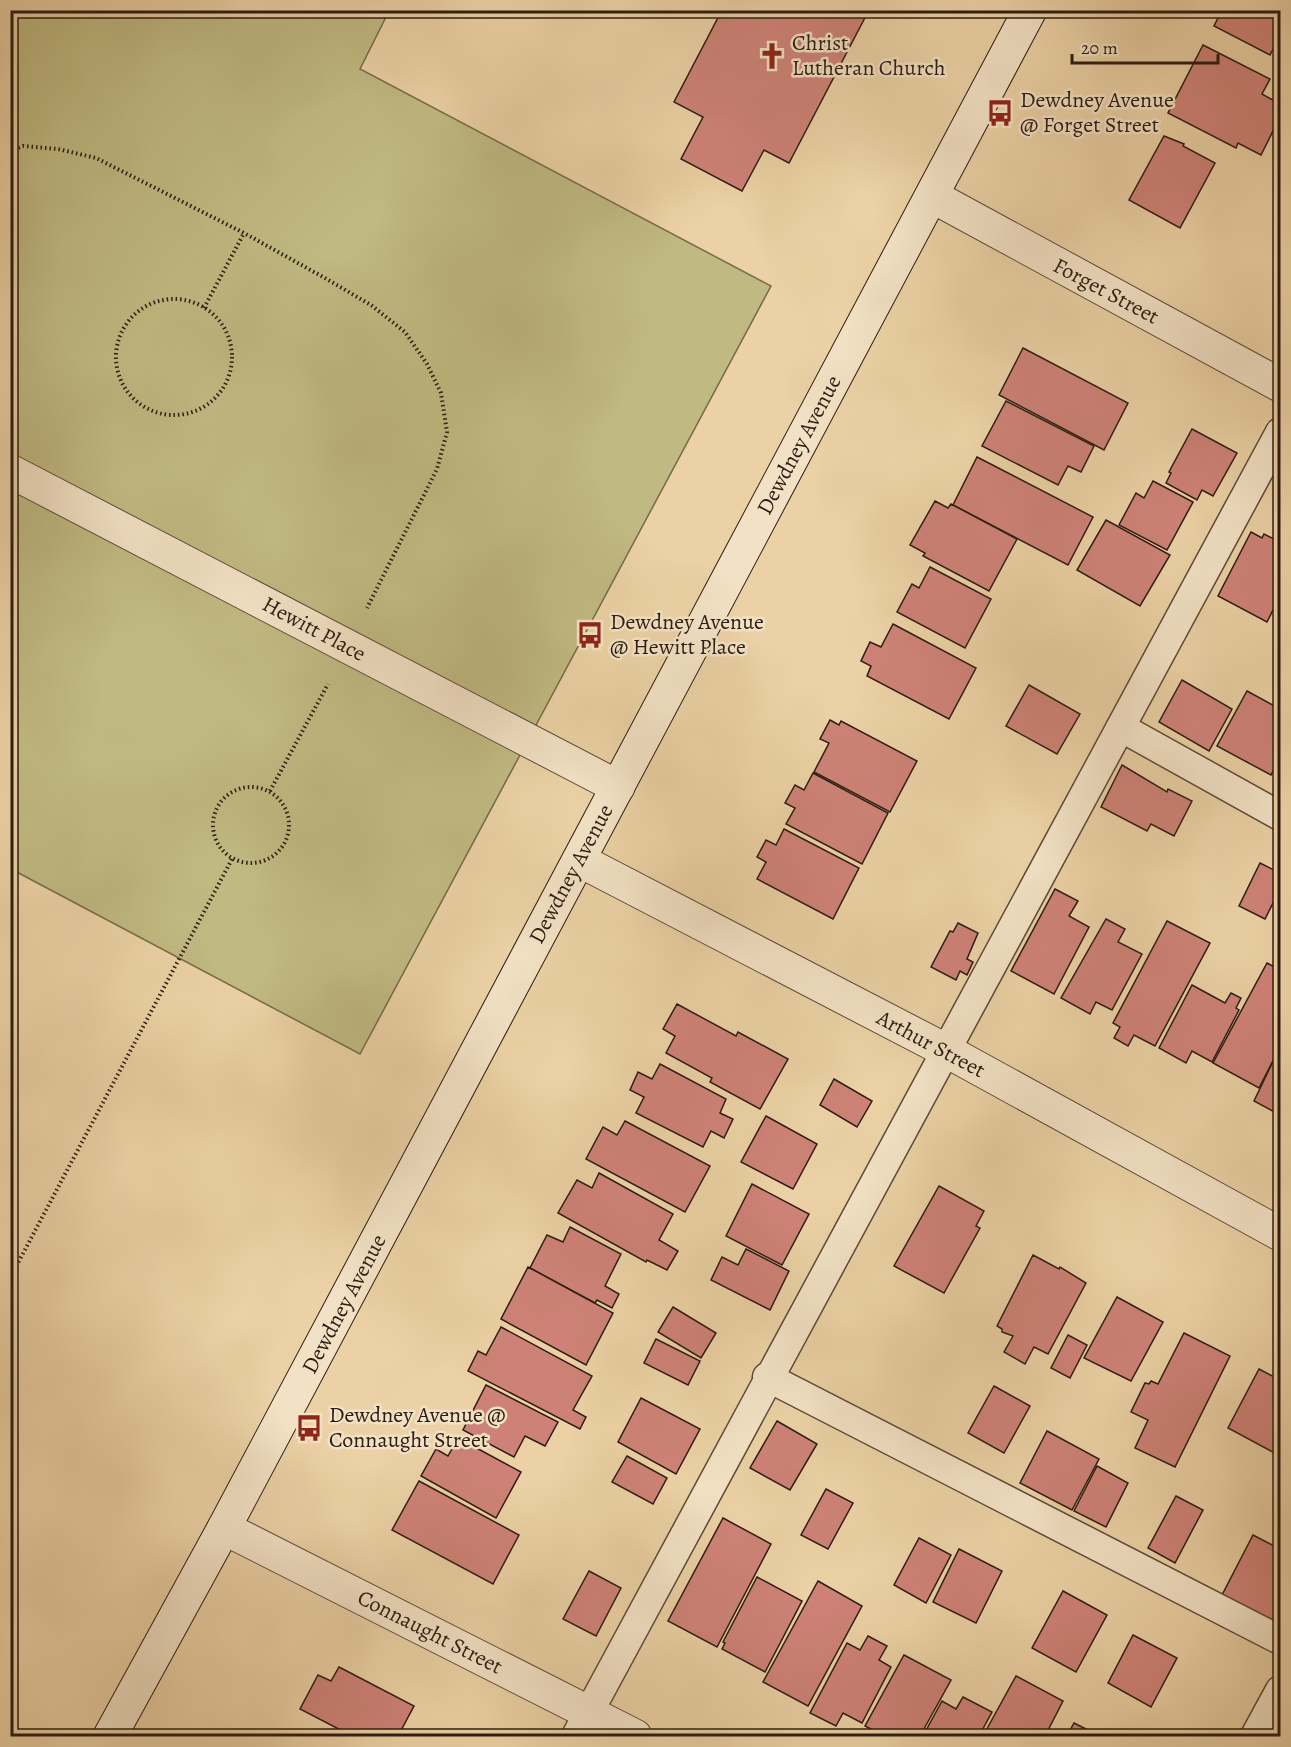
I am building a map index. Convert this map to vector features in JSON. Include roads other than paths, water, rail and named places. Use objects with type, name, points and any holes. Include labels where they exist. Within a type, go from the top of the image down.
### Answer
[{"type":"street","name":"Dewdney Avenue","points":[[110,1737],[224,1528],[1030,10]]},
{"type":"street","name":"Forget Street","points":[[932,196],[1281,385]]},
{"type":"street","name":"Hewitt Place","points":[[10,471],[618,787]]},
{"type":"street","name":"Arthur Street","points":[[579,860],[945,1050],[1281,1234]]},
{"type":"street","name":"Connaught Street","points":[[224,1528],[583,1724],[635,1737]]},
{"type":"lane","points":[[583,1724],[767,1377],[1281,432]]},
{"type":"lane","points":[[1122,728],[1281,816]]},
{"type":"lane","points":[[767,1377],[1281,1640]]},
{"type":"lane","points":[[1255,1737],[1281,1690]]},
{"type":"place","name":"Christ Lutheran Church","points":[[772,56]]},
{"type":"place","name":"Dewdney Avenue @ Forget Street","points":[[1000,113]]},
{"type":"place","name":"Dewdney Avenue @ Hewitt Place","points":[[590,635]]},
{"type":"place","name":"Dewdney Avenue @ Connaught Street","points":[[309,1428]]}]
